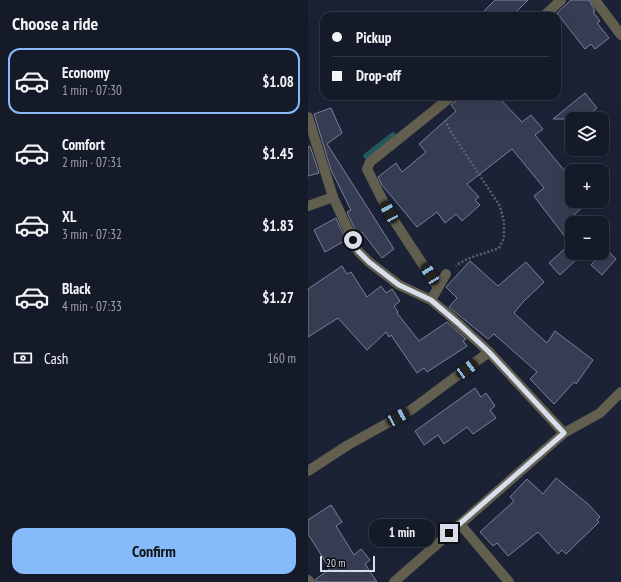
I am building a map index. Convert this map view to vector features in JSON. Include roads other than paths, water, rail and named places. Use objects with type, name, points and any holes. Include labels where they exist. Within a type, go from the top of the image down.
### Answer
[{"type":"street","points":[[548,12],[561,0]]},
{"type":"street","points":[[595,0],[621,35]]},
{"type":"street","points":[[437,286],[389,212],[367,169],[370,162],[447,100]]},
{"type":"street","points":[[308,118],[333,197],[358,251],[369,262],[399,285],[431,300],[489,352],[564,433]]},
{"type":"street","points":[[308,206],[333,197]]},
{"type":"street","points":[[431,300],[437,286],[446,274]]},
{"type":"street","points":[[308,470],[348,445],[410,410],[489,352]]},
{"type":"street","points":[[394,582],[564,433],[600,413],[621,392]]},
{"type":"street","points":[[460,524],[509,582]]},
{"type":"waterway","points":[[366,156],[393,135]]}]
